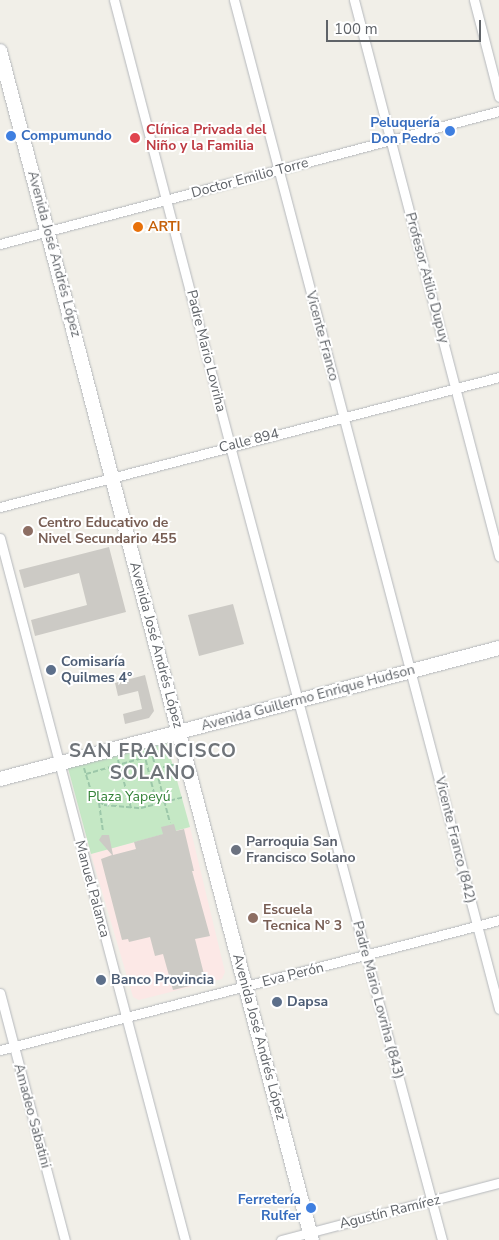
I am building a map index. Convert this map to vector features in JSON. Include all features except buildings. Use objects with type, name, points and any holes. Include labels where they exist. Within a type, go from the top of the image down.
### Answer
[{"type":"main road","name":"Avenida José Andrés López","points":[[0,51],[311,1236]]},
{"type":"main road","name":"Avenida Guillermo Enrique Hudson","points":[[0,779],[499,648]]},
{"type":"street","name":"Padre Mario Lovriha","points":[[114,0],[298,701]]},
{"type":"street","name":"Vicente Franco","points":[[234,0],[343,418],[412,671]]},
{"type":"street","name":"Profesor Atilio Dupuy","points":[[354,0],[499,556]]},
{"type":"street","points":[[474,0],[499,97]]},
{"type":"street","name":"Doctor Emilio Torre","points":[[0,244],[499,112]]},
{"type":"street","name":"Calle 894","points":[[0,507],[499,377]]},
{"type":"street","name":"Manuel Palanca","points":[[0,538],[185,1240]]},
{"type":"street","name":"Vicente Franco (842)","points":[[412,671],[499,1009]]},
{"type":"street","name":"Padre Mario Lovriha (843)","points":[[298,701],[442,1240]]},
{"type":"street","name":"Eva Perón","points":[[0,1050],[365,957],[499,920]]},
{"type":"street","name":"Amadeo Sabatini","points":[[0,993],[65,1240]]},
{"type":"street","name":"Agustín Ramírez","points":[[281,1240],[311,1236],[499,1183]]},
{"type":"path","points":[[145,740],[153,755],[170,823]]},
{"type":"path","points":[[145,740],[145,757],[157,805]]},
{"type":"path","points":[[115,748],[131,808]]},
{"type":"path","points":[[86,774],[153,755]]},
{"type":"path","points":[[81,757],[93,797],[99,803],[131,808],[157,805],[195,794]]},
{"type":"path","points":[[156,769],[186,762]]},
{"type":"path","points":[[99,803],[103,831]]},
{"type":"shaded area","points":[[190,827],[225,972],[222,979],[139,1000],[133,997],[91,854]]},
{"type":"green space","name":"Plaza Yapeyú","points":[[166,741],[190,827],[91,854],[68,768]]},
{"type":"place","name":"Peluquería Don Pedro","points":[[450,131]]},
{"type":"place","name":"Compumundo","points":[[11,136]]},
{"type":"place","name":"Clínica Privada del Niño y la Familia","points":[[135,138]]},
{"type":"place","name":"ARTI","points":[[138,227]]},
{"type":"place","name":"Centro Educativo de Nivel Secundario 455","points":[[28,531]]},
{"type":"place","name":"Comisaría Quilmes 4°","points":[[51,670]]},
{"type":"place","name":"Parroquia San Francisco Solano","points":[[236,850]]},
{"type":"place","name":"Escuela Tecnica Nº 3","points":[[253,918]]},
{"type":"place","name":"Banco Provincia","points":[[101,980]]},
{"type":"place","name":"Dapsa","points":[[277,1002]]},
{"type":"place","name":"Ferretería Rulfer","points":[[311,1208]]},
{"type":"district","name":"SAN FRANCISCO SOLANO","points":[[153,763]]}]
